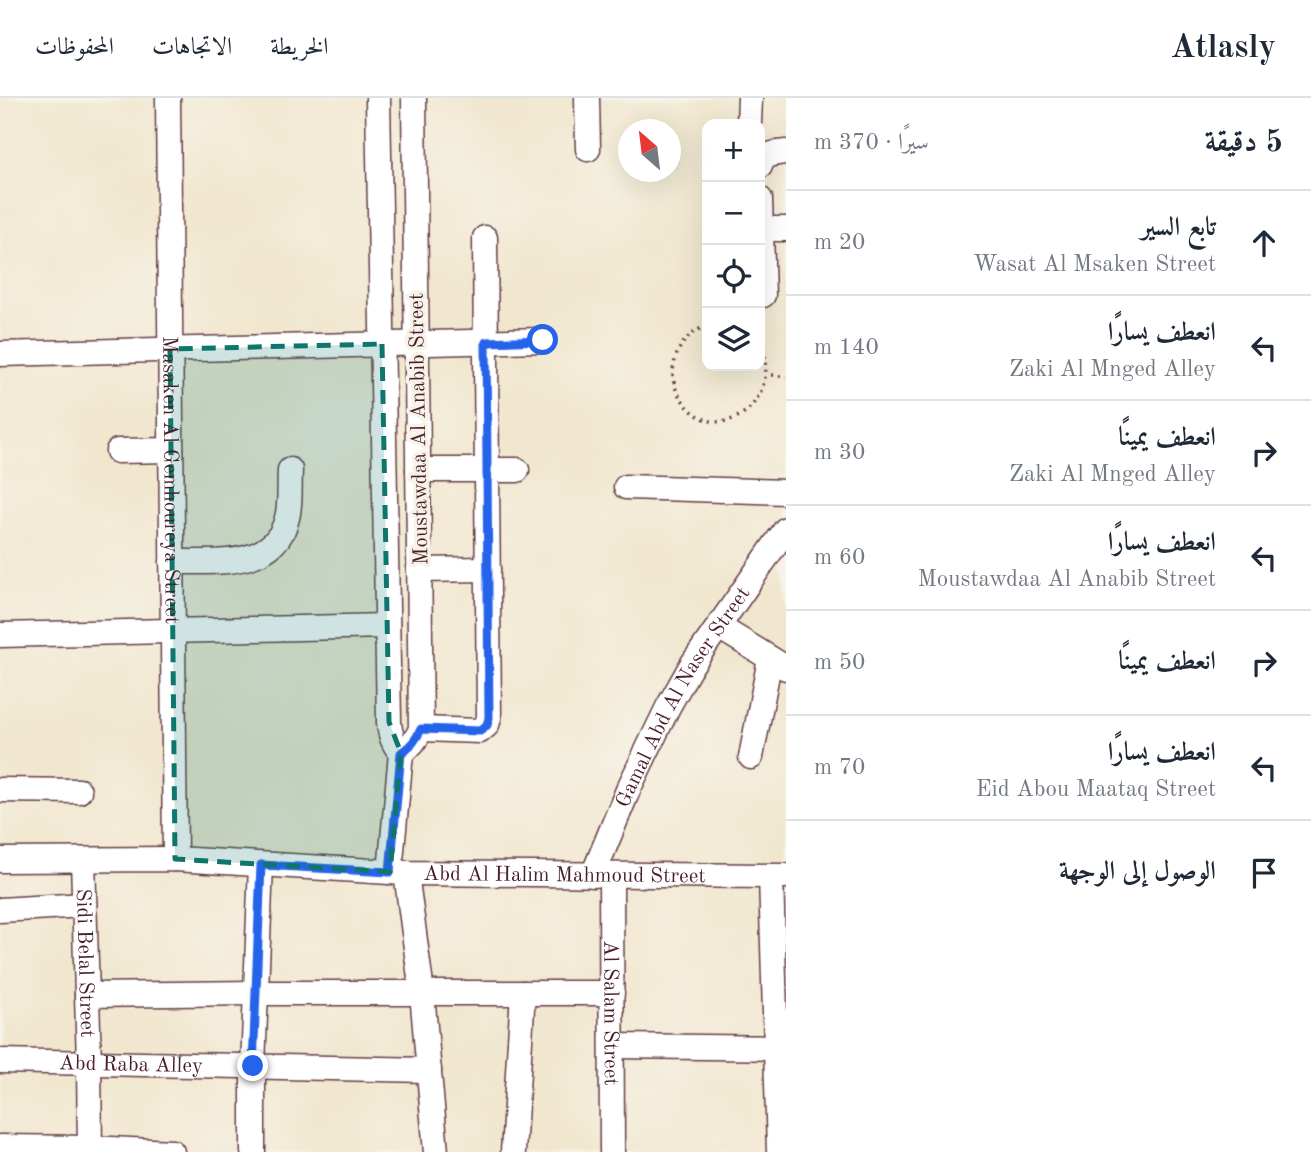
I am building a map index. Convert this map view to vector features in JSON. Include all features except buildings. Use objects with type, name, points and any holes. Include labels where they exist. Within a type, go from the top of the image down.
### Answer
[{"type":"street","name":"Masaken Al Gemhoureya Street","points":[[168,98],[175,859]]},
{"type":"street","name":"Moustawdaa Al Anabib Street","points":[[378,98],[390,733],[401,753],[398,872],[422,993],[436,1152]]},
{"type":"street","name":"Moustawdaa Al Anabib Street","points":[[414,98],[421,729]]},
{"type":"street","points":[[587,98],[588,149]]},
{"type":"street","points":[[749,119],[750,98]]},
{"type":"street","points":[[765,158],[786,152]]},
{"type":"street","points":[[765,229],[786,229]]},
{"type":"street","points":[[401,753],[411,747],[421,729],[480,731],[487,725],[489,718],[485,238]]},
{"type":"street","points":[[763,245],[770,295]]},
{"type":"street","points":[[0,354],[543,340]]},
{"type":"street","points":[[118,451],[171,450]]},
{"type":"street","points":[[172,562],[246,559],[260,554],[272,545],[287,521],[289,470]]},
{"type":"street","points":[[418,470],[517,470]]},
{"type":"street","points":[[626,486],[786,492]]},
{"type":"street","name":"Gamal Abd Al Naser Street","points":[[602,875],[628,790],[668,707],[691,666],[786,528]]},
{"type":"street","points":[[419,570],[488,569]]},
{"type":"street","points":[[0,635],[387,626]]},
{"type":"street","points":[[719,627],[778,664],[751,757]]},
{"type":"street","points":[[0,790],[79,791]]},
{"type":"street","name":"Abd Al Halim Mahmoud Street","points":[[0,860],[175,859],[398,872],[779,876]]},
{"type":"street","name":"Sidi Belal Street","points":[[83,860],[90,1150]]},
{"type":"street","points":[[253,1152],[253,1066],[261,865]]},
{"type":"street","name":"Al Salam Street","points":[[602,875],[612,992],[612,1152]]},
{"type":"street","points":[[779,876],[779,1152]]},
{"type":"street","points":[[0,910],[84,905]]},
{"type":"street","points":[[87,995],[612,992]]},
{"type":"street","points":[[513,1152],[523,993]]},
{"type":"street","points":[[612,1046],[781,1048]]},
{"type":"street","name":"Abd Raba Alley","points":[[0,1061],[429,1070]]},
{"type":"street","points":[[0,1147],[172,1152]]},
{"type":"path","points":[[702,329],[690,335],[681,345],[673,369],[674,382],[685,405],[706,419],[732,421],[755,409],[763,400]]},
{"type":"path","points":[[765,347],[771,363]]},
{"type":"path","points":[[772,375],[786,377]]},
{"type":"highlighted area","points":[[382,344],[389,722],[401,753],[390,872],[175,859],[170,349]]},
{"type":"route","points":[[253,1066],[261,865],[390,872],[401,753],[411,747],[421,729],[480,731],[487,725],[486,342],[543,340]]}]
